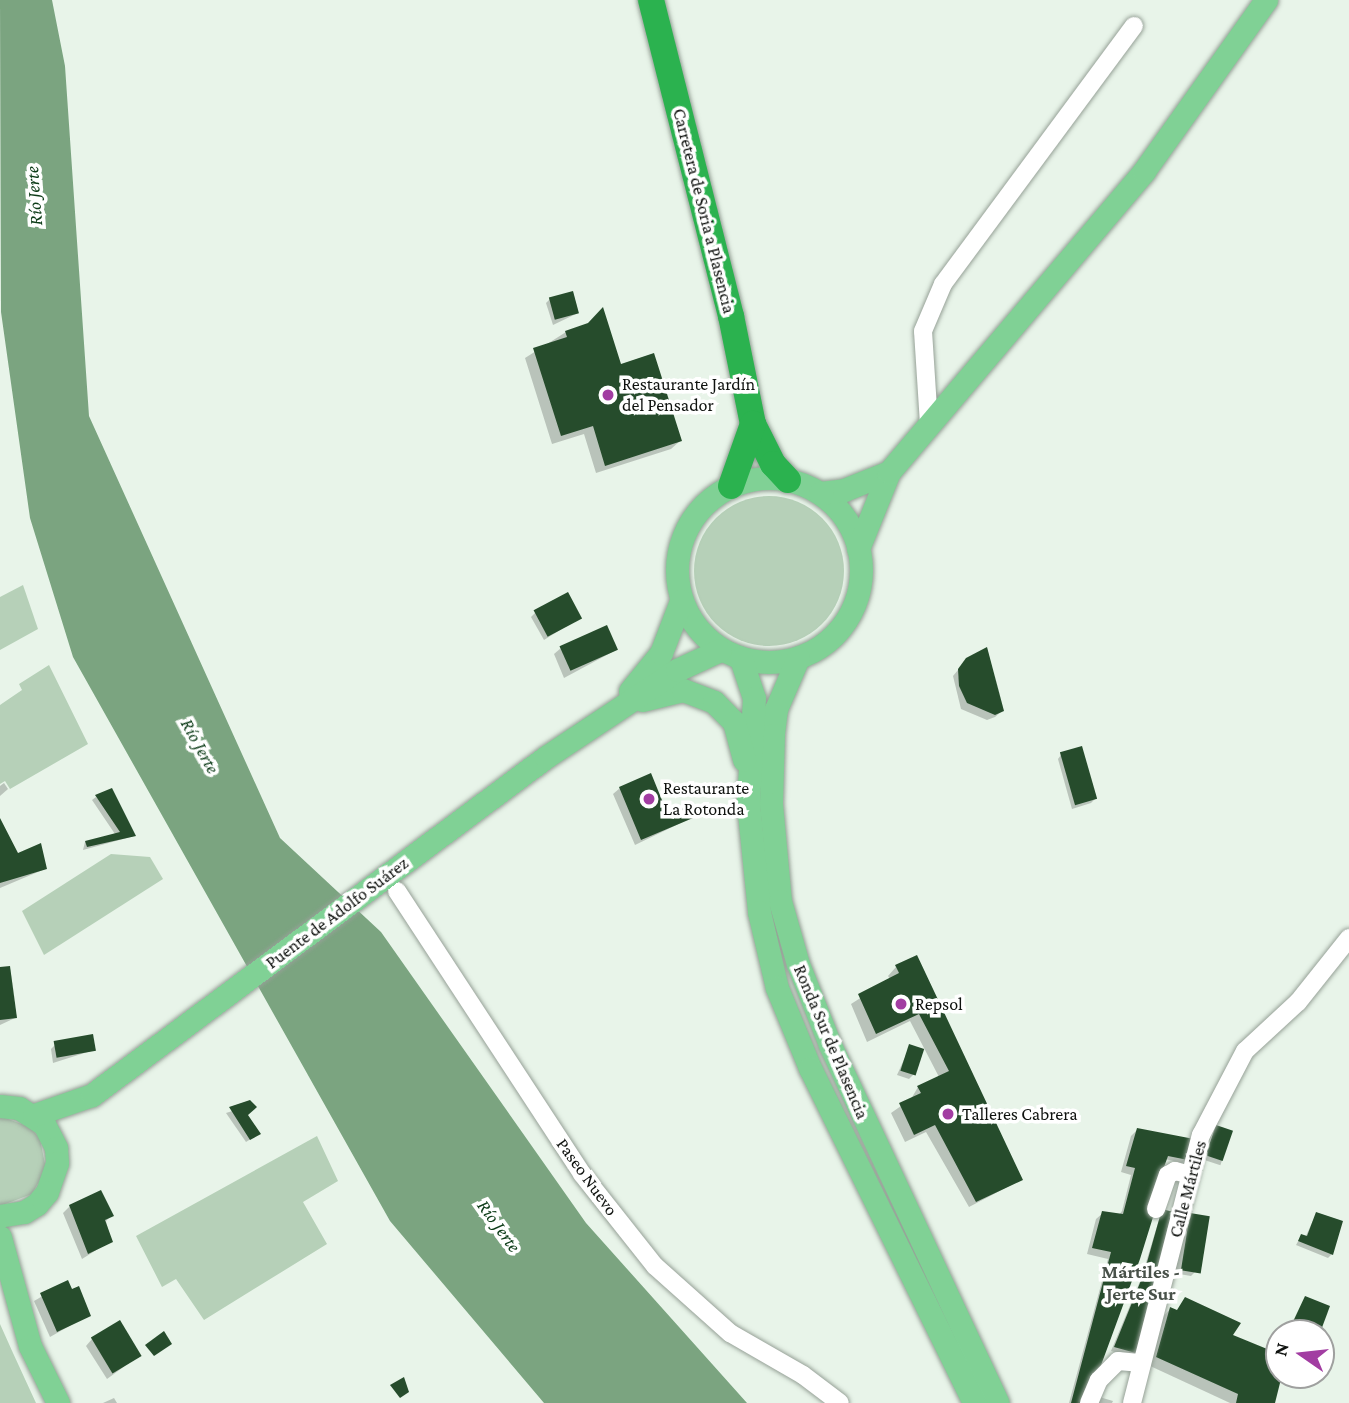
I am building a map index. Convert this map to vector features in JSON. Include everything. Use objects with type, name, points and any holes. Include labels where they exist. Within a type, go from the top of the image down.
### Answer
[{"type":"highway","name":"Carretera de Soria a Plasencia","points":[[651,0],[731,316],[753,424],[773,464],[788,480]]},
{"type":"highway","points":[[730,486],[753,424]]},
{"type":"main road","points":[[858,549],[840,512],[820,493],[788,480],[759,478],[730,486],[708,501],[690,522],[679,547],[676,574],[681,601],[697,629],[720,650],[741,659],[770,663],[798,658],[831,638],[844,624],[859,588],[858,549],[889,472],[1144,171],[1266,0]]},
{"type":"main road","points":[[820,493],[844,490],[889,472]]},
{"type":"main road","points":[[584,732],[642,681],[673,629],[681,601]]},
{"type":"main road","points":[[584,732],[677,670],[720,650]]},
{"type":"main road","name":"Ronda Sur de Plasencia","points":[[798,658],[776,709],[773,735],[772,811],[784,914],[798,964],[830,1045],[991,1401]]},
{"type":"main road","name":"Ronda Sur de Plasencia","points":[[741,659],[754,709],[748,803],[759,912],[777,988],[810,1068],[991,1401]]},
{"type":"main road","points":[[620,709],[683,690],[701,695],[725,710],[743,745],[748,803]]},
{"type":"main road","name":"Puente de Adolfo Suárez","points":[[94,1094],[584,732]]},
{"type":"main road","points":[[0,1106],[34,1115],[94,1094]]},
{"type":"main road","points":[[5,1273],[15,1228],[24,1212],[51,1185],[56,1148],[68,1122],[94,1094]]},
{"type":"main road","points":[[34,1115],[56,1148]]},
{"type":"main road","points":[[0,1216],[24,1212]]},
{"type":"main road","points":[[0,1237],[5,1273],[30,1346],[58,1403]]},
{"type":"street","points":[[929,424],[923,331],[943,284],[1134,26]]},
{"type":"street","name":"Paseo Nuevo","points":[[397,891],[582,1174],[655,1266],[730,1333],[803,1375],[840,1403]]},
{"type":"street","name":"Calle Mártiles","points":[[1132,1403],[1201,1135],[1245,1051],[1298,1002],[1349,938]]},
{"type":"street","points":[[1156,1209],[1168,1175],[1175,1171],[1191,1175]]},
{"type":"street","points":[[1089,1403],[1099,1380],[1118,1361],[1142,1363]]},
{"type":"street","points":[[1121,1403],[1137,1385]]},
{"type":"shaded area","points":[[769,496],[798,502],[822,518],[838,542],[844,571],[838,600],[822,624],[798,640],[769,646],[740,640],[716,624],[700,600],[694,571],[700,542],[716,518],[740,502]]},
{"type":"shaded area","points":[[23,585],[38,629],[0,650],[0,597]]},
{"type":"shaded area","points":[[49,665],[88,744],[10,789],[5,781],[0,784],[0,705],[22,690],[19,684]]},
{"type":"shaded area","points":[[111,854],[150,857],[163,879],[44,955],[22,911]]},
{"type":"shaded area","points":[[0,1116],[30,1127],[40,1139],[46,1169],[32,1194],[0,1206]]},
{"type":"shaded area","points":[[317,1136],[338,1181],[303,1202],[327,1244],[204,1320],[176,1279],[162,1287],[136,1236]]},
{"type":"shaded area","points":[[0,1324],[13,1353],[36,1403],[0,1403]]},
{"type":"water","name":"Río Jerte","points":[[0,0],[52,0],[65,66],[89,416],[280,838],[381,932],[586,1223],[747,1403],[544,1403],[390,1221],[73,657],[30,518],[1,312]]},
{"type":"building","points":[[573,291],[579,313],[555,320],[549,297]]},
{"type":"building","name":"Restaurante Jardín del Pensador","points":[[603,307],[621,364],[654,353],[682,441],[605,466],[593,426],[561,436],[533,348],[567,337],[565,331],[588,323]]},
{"type":"building","points":[[568,592],[582,618],[548,637],[534,610]]},
{"type":"building","points":[[607,625],[618,650],[570,671],[559,646]]},
{"type":"building","points":[[987,647],[1004,711],[995,715],[967,703],[959,686],[958,669],[966,658]]},
{"type":"building","points":[[1082,746],[1097,799],[1075,805],[1060,752]]},
{"type":"building","points":[[651,773],[668,815],[688,806],[693,818],[641,840],[619,787]]},
{"type":"building","points":[[112,788],[136,836],[87,847],[85,841],[120,832],[95,795]]},
{"type":"building","points":[[0,818],[18,853],[41,843],[47,869],[0,883]]},
{"type":"building","points":[[917,955],[1023,1180],[976,1202],[935,1125],[914,1135],[899,1103],[921,1093],[917,1086],[949,1071],[919,1014],[876,1034],[858,994],[899,973],[895,965]]},
{"type":"building","points":[[10,966],[17,1018],[0,1020],[0,967]]},
{"type":"building","points":[[93,1034],[96,1051],[57,1058],[54,1041]]},
{"type":"building","points":[[909,1044],[924,1049],[916,1076],[900,1071]]},
{"type":"building","points":[[250,1100],[257,1107],[248,1115],[261,1134],[250,1140],[229,1107]]},
{"type":"building","points":[[1216,1125],[1233,1131],[1223,1161],[1206,1155]]},
{"type":"building","points":[[1137,1128],[1194,1139],[1188,1160],[1168,1156],[1148,1212],[1154,1214],[1140,1259],[1096,1379],[1085,1403],[1071,1403],[1111,1252],[1092,1248],[1102,1211],[1123,1214],[1135,1168],[1126,1166]]},
{"type":"building","points":[[101,1190],[114,1216],[105,1220],[113,1242],[88,1254],[69,1205]]},
{"type":"building","points":[[1162,1209],[1177,1213],[1139,1354],[1114,1347],[1144,1273]]},
{"type":"building","points":[[1316,1212],[1343,1221],[1333,1255],[1298,1241],[1301,1234],[1307,1236]]},
{"type":"building","points":[[1190,1213],[1210,1216],[1201,1273],[1181,1270]]},
{"type":"building","points":[[68,1280],[72,1289],[79,1286],[91,1316],[57,1332],[40,1293]]},
{"type":"building","points":[[1305,1296],[1330,1306],[1325,1319],[1294,1319]]},
{"type":"building","points":[[1185,1297],[1241,1323],[1233,1335],[1265,1348],[1265,1389],[1278,1389],[1275,1403],[1236,1403],[1238,1394],[1156,1357],[1170,1307],[1177,1310]]},
{"type":"building","points":[[120,1320],[142,1356],[112,1374],[91,1338]]},
{"type":"building","points":[[164,1331],[172,1344],[154,1356],[145,1345]]},
{"type":"building","points":[[404,1377],[409,1392],[400,1398],[390,1385]]},
{"type":"place","name":"Restaurante Jardín del Pensador","points":[[608,395]]},
{"type":"place","name":"Restaurante La Rotonda","points":[[649,799]]},
{"type":"place","name":"Repsol","points":[[901,1004]]},
{"type":"place","name":"Talleres Cabrera","points":[[948,1114]]},
{"type":"district","name":"Mártiles - Jerte Sur","points":[[1141,1283]]}]
